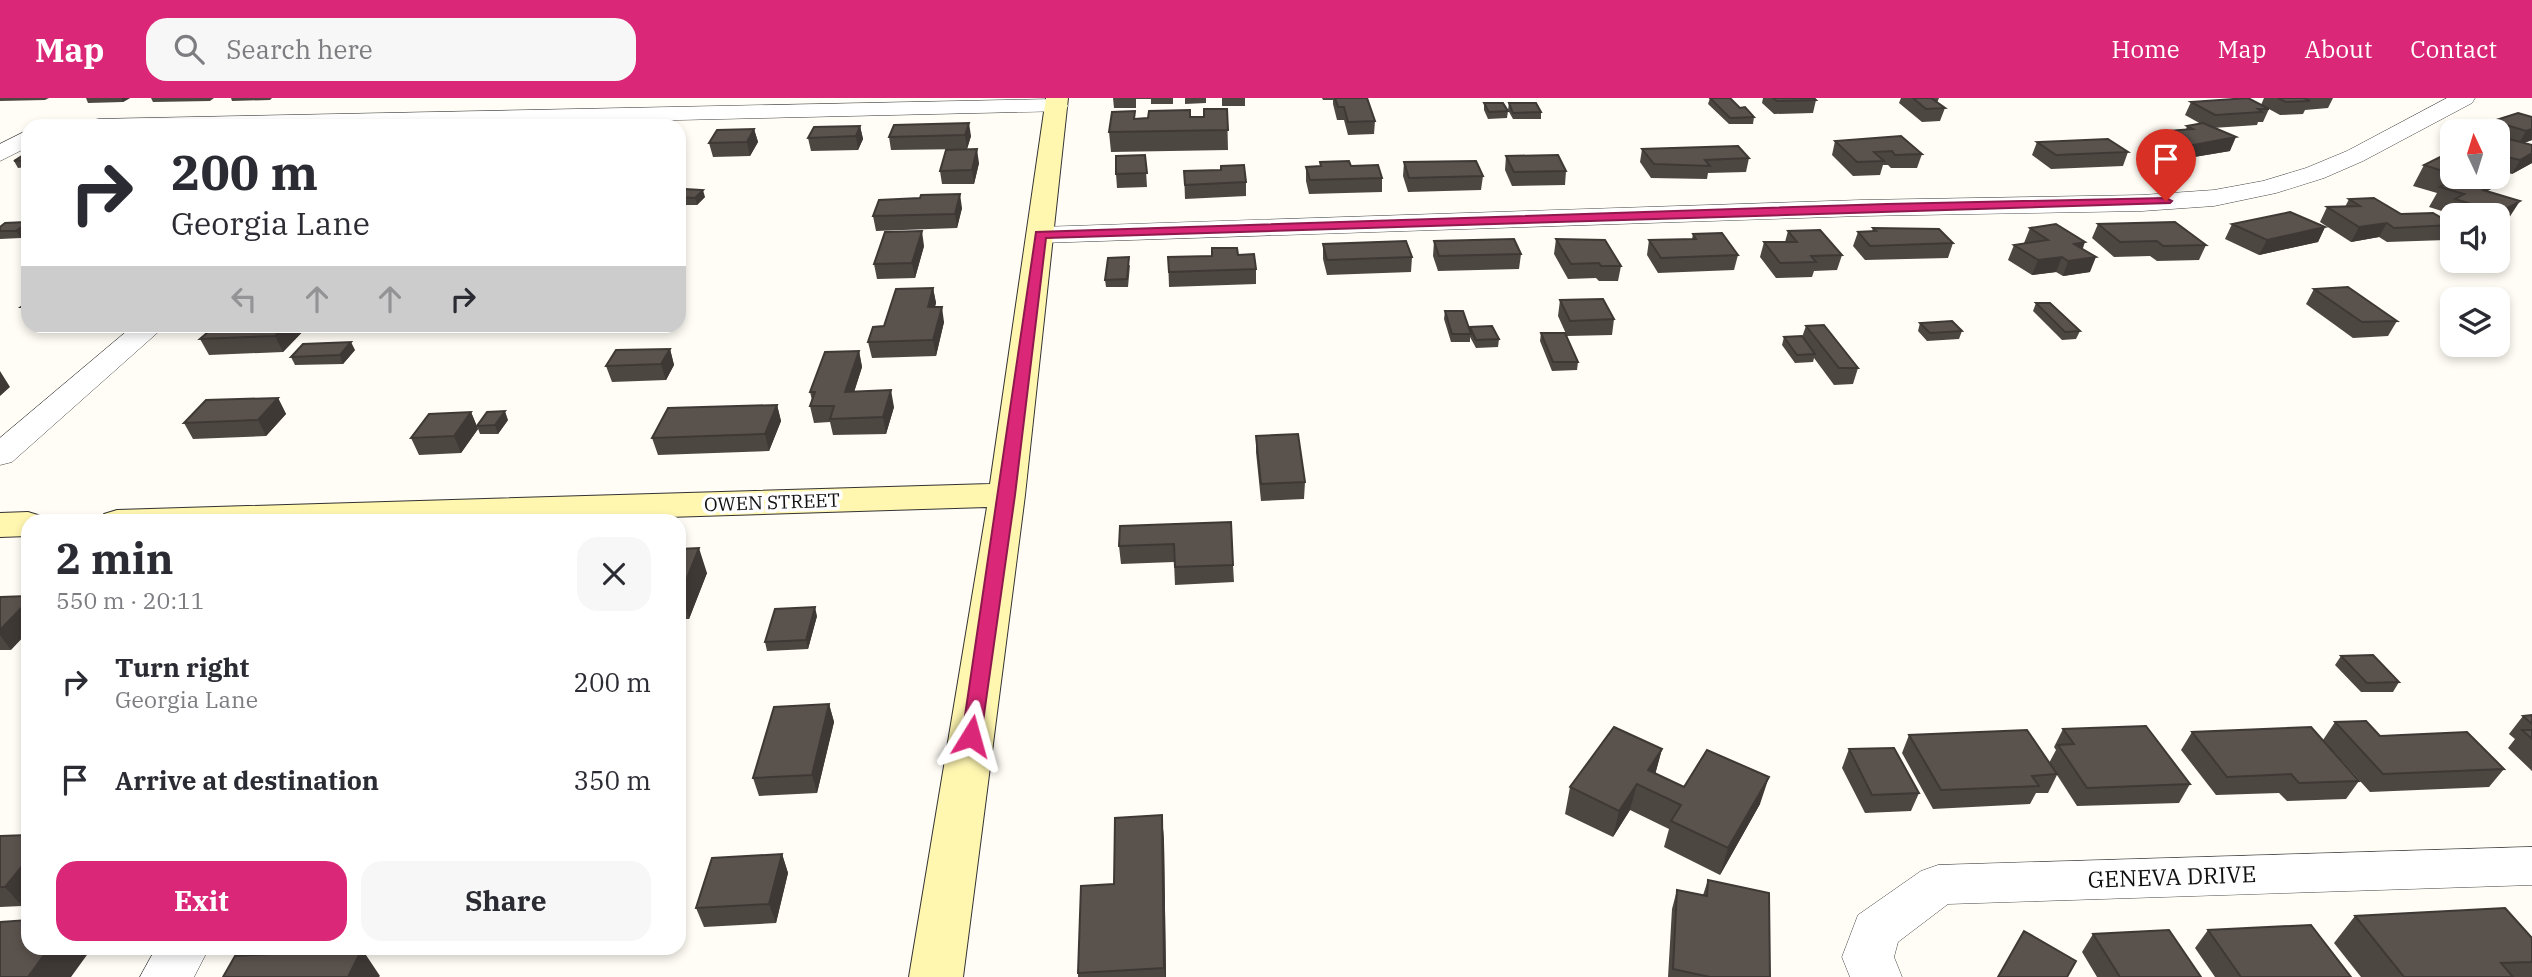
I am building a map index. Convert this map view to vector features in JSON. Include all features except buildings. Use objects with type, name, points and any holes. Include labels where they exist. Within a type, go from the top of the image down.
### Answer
[{"type":"main road","points":[[936,977],[1007,495],[1057,102]]},
{"type":"main road","name":"OWEN STREET","points":[[515,514],[1007,495]]},
{"type":"main road","points":[[0,525],[21,524]]},
{"type":"street","points":[[1040,235],[1887,207],[2143,203],[2222,197],[2267,188],[2315,173],[2355,156],[2464,98]]},
{"type":"street","points":[[511,119],[1057,102]]},
{"type":"street","points":[[0,128],[21,127]]},
{"type":"street","points":[[0,154],[21,141]]},
{"type":"street","points":[[0,456],[141,333]]},
{"type":"street","name":"GENEVA DRIVE","points":[[1876,977],[1868,957],[1876,930],[1938,885],[2532,866]]},
{"type":"street","points":[[166,977],[180,955]]},
{"type":"route","points":[[971,736],[1007,495],[1040,235],[1887,207],[2166,201]]}]
